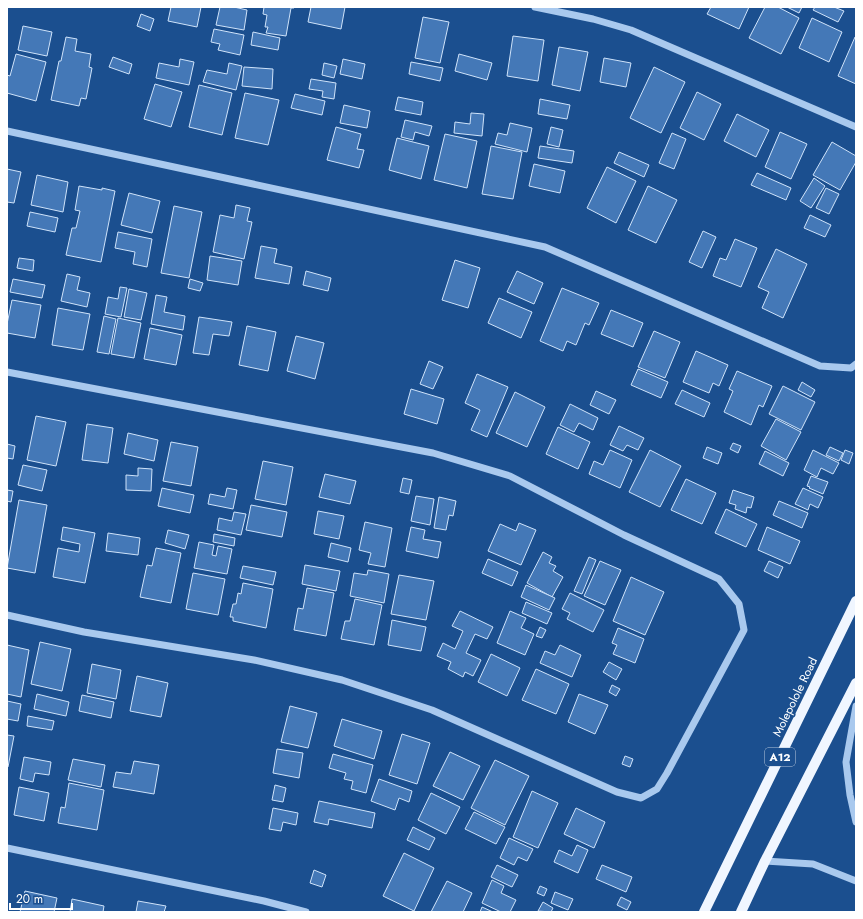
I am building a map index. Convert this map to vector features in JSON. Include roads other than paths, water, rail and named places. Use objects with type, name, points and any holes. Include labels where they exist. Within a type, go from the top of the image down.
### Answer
[{"type":"main road","name":"Molepolole Road","points":[[704,912],[856,601]]},
{"type":"main road","name":"A12","points":[[741,912],[765,861],[856,683]]},
{"type":"street","points":[[535,7],[593,19],[631,30],[856,127]]},
{"type":"street","points":[[7,131],[545,247],[820,366],[851,368],[856,364]]},
{"type":"street","points":[[7,372],[433,453],[510,476],[624,535],[719,579],[739,604],[744,630],[657,790],[642,798],[617,792],[432,710],[342,680],[254,660],[84,632],[7,615]]},
{"type":"street","points":[[856,706],[846,762],[850,795],[856,822]]},
{"type":"street","points":[[7,848],[264,901],[306,912]]},
{"type":"street","points":[[765,861],[813,864],[856,881]]}]
